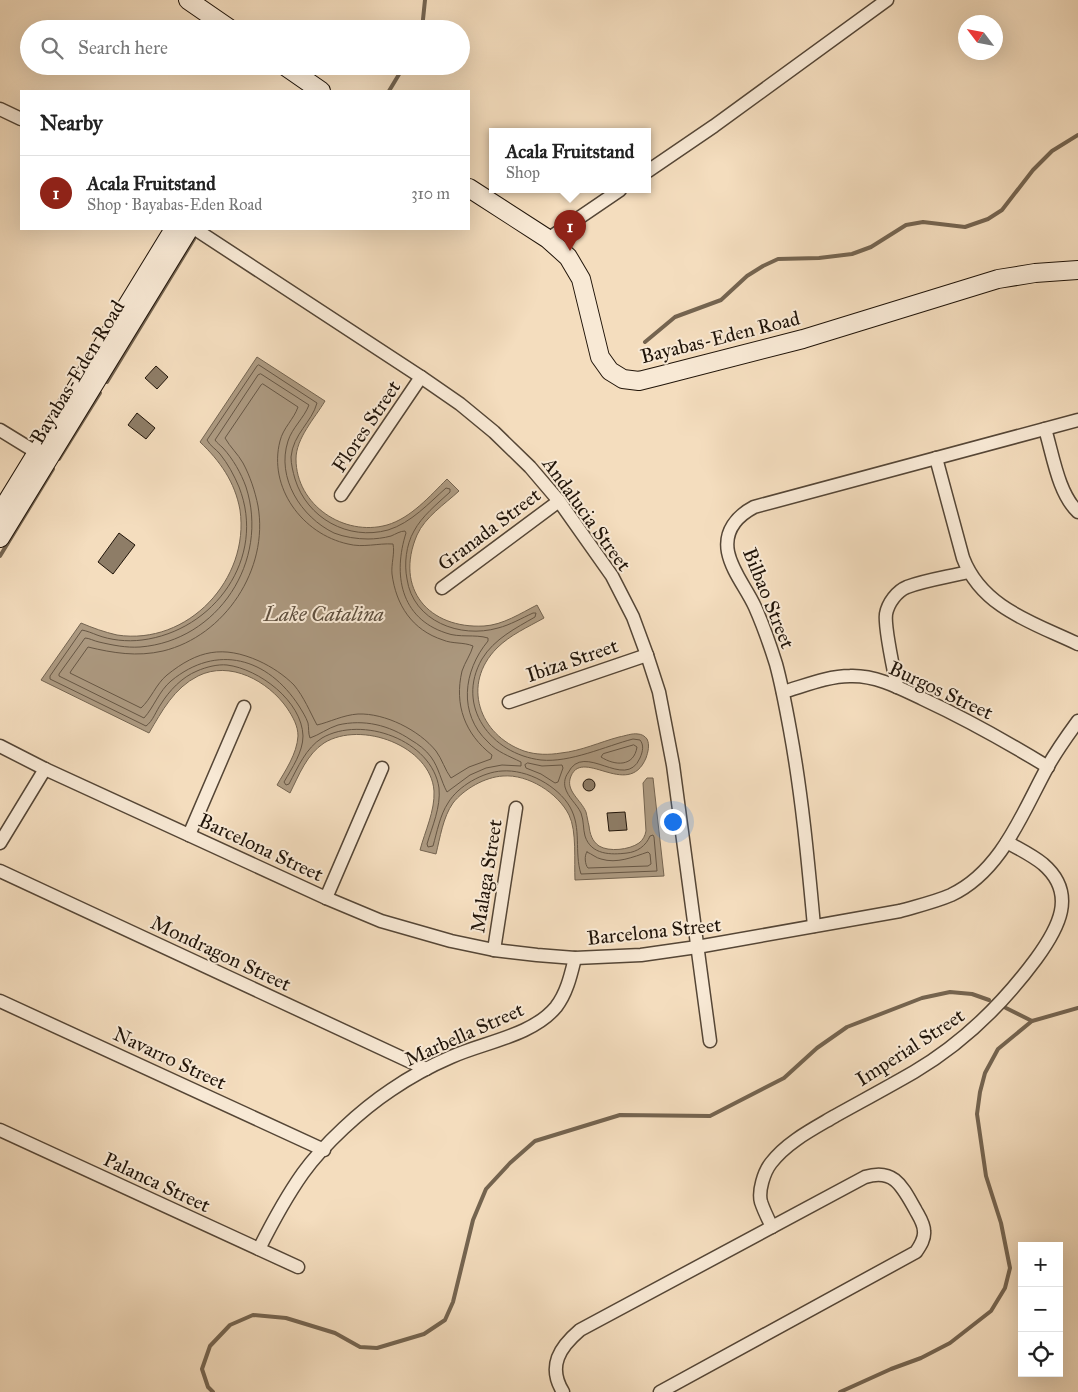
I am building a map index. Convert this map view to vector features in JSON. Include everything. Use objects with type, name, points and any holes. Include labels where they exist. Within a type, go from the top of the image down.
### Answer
[{"type":"street","points":[[188,0],[217,20]]},
{"type":"street","points":[[651,169],[714,126],[887,0]]},
{"type":"street","points":[[298,75],[320,90]]},
{"type":"street","points":[[0,109],[20,119]]},
{"type":"street","name":"Bayabas-Eden Road","points":[[470,189],[548,239],[568,257],[581,279],[600,357],[610,371],[623,379],[639,381],[804,339],[998,279],[1035,273],[1078,270]]},
{"type":"street","points":[[548,239],[616,193]]},
{"type":"street","name":"Bayabas-Eden Road","points":[[0,538],[43,456],[173,230]]},
{"type":"street","name":"Bayabas-Eden Road","points":[[0,513],[43,456],[188,230]]},
{"type":"street","name":"Andalucia Street","points":[[197,230],[421,377],[460,404],[494,432],[530,467],[559,501],[612,576],[633,617],[658,692],[673,765],[710,1042]]},
{"type":"street","name":"Flores Street","points":[[341,496],[421,377]]},
{"type":"street","name":"Bilbao Street","points":[[814,926],[802,808],[783,692],[776,664],[754,606],[728,552],[730,531],[735,521],[743,513],[754,507],[1078,420]]},
{"type":"street","points":[[1045,429],[1064,492],[1078,512]]},
{"type":"street","points":[[0,430],[43,456]]},
{"type":"street","points":[[936,458],[958,544],[968,572],[978,586],[993,600],[1011,612],[1078,644]]},
{"type":"street","name":"Granada Street","points":[[442,588],[559,501]]},
{"type":"street","points":[[897,687],[886,625],[886,614],[890,604],[896,595],[906,587],[968,572]]},
{"type":"street","name":"Ibiza Street","points":[[509,702],[647,655]]},
{"type":"street","name":"Burgos Street","points":[[783,692],[838,676],[866,677],[897,687],[978,727],[1048,767]]},
{"type":"street","points":[[189,834],[244,707]]},
{"type":"street","name":"Barcelona Street","points":[[0,746],[45,769],[326,898],[381,921],[412,931],[494,950],[575,958],[641,955],[698,947],[900,911],[952,894],[971,882],[1007,842],[1062,742],[1078,721]]},
{"type":"street","points":[[326,898],[382,768]]},
{"type":"street","points":[[0,842],[45,769]]},
{"type":"street","name":"Malaga Street","points":[[494,950],[516,808]]},
{"type":"street","name":"Imperial Street","points":[[772,1227],[760,1201],[763,1180],[771,1163],[786,1148],[810,1131],[916,1070],[964,1038],[983,1022],[1022,977],[1058,926],[1064,908],[1061,889],[1054,874],[1043,864],[1007,842]]},
{"type":"street","name":"Mondragon Street","points":[[0,871],[426,1069]]},
{"type":"street","name":"Marbella Street","points":[[259,1249],[274,1219],[304,1172],[339,1134],[390,1090],[426,1069],[451,1057],[521,1032],[544,1019],[556,1006],[564,992],[571,976],[575,958]]},
{"type":"street","name":"Navarro Street","points":[[0,1001],[324,1150]]},
{"type":"street","name":"Palanca Street","points":[[0,1130],[298,1267]]},
{"type":"street","points":[[563,1392],[558,1384],[556,1369],[558,1355],[566,1342],[580,1330],[864,1176],[876,1173],[888,1175],[897,1180],[925,1231],[922,1242],[916,1252],[907,1259],[660,1392]]},
{"type":"water","name":"Lake Catalina","points":[[257,357],[325,401],[299,443],[296,459],[298,476],[304,490],[313,503],[325,514],[339,522],[355,526],[387,525],[412,512],[447,479],[459,491],[425,522],[417,535],[411,555],[410,572],[414,588],[421,602],[433,613],[447,621],[464,625],[484,626],[512,618],[537,605],[544,618],[508,639],[497,648],[486,662],[480,677],[478,692],[480,707],[486,721],[508,743],[524,751],[538,754],[568,752],[631,734],[643,735],[647,739],[648,751],[638,770],[628,774],[617,774],[584,767],[575,770],[570,779],[570,784],[572,792],[586,812],[591,835],[595,842],[603,848],[619,849],[635,845],[644,836],[646,831],[643,783],[647,778],[653,778],[664,876],[575,880],[574,838],[569,815],[558,799],[550,792],[532,782],[513,776],[489,779],[463,793],[453,803],[447,815],[436,854],[420,850],[433,806],[434,791],[430,775],[421,761],[408,750],[392,741],[374,736],[356,734],[339,737],[324,743],[308,759],[290,793],[277,785],[290,762],[297,743],[298,736],[295,722],[287,708],[270,689],[247,676],[235,672],[223,670],[210,672],[190,681],[169,701],[149,733],[41,680],[81,623],[117,635],[143,636],[168,630],[190,618],[209,602],[224,583],[235,560],[240,536],[240,510],[238,500],[226,473],[200,442]]},
{"type":"building","points":[[156,366],[168,377],[157,389],[145,378]]},
{"type":"building","points":[[137,413],[155,428],[146,439],[128,425]]},
{"type":"building","points":[[119,533],[135,545],[113,574],[98,562]]},
{"type":"building","points":[[587,779],[591,779],[595,785],[591,791],[587,791],[583,787],[583,783]]},
{"type":"building","points":[[625,812],[627,830],[609,831],[607,813]]},
{"type":"waterway","points":[[423,20],[425,0]]},
{"type":"waterway","points":[[390,90],[399,75]]},
{"type":"waterway","points":[[645,342],[675,317],[721,300],[747,276],[778,259],[819,258],[852,254],[871,247],[906,225],[923,222],[965,227],[988,219],[1002,210],[1033,170],[1052,151],[1078,135]]},
{"type":"waterway","points":[[107,382],[194,239]]},
{"type":"waterway","points":[[59,459],[100,393]]},
{"type":"waterway","points":[[0,556],[53,469]]},
{"type":"waterway","points":[[213,1392],[208,1387],[202,1369],[210,1346],[230,1325],[253,1315],[286,1318],[335,1333],[360,1347],[377,1348],[424,1334],[445,1320],[453,1302],[473,1220],[486,1189],[510,1163],[535,1141],[620,1115],[710,1116],[784,1078],[817,1048],[847,1027],[922,998],[950,992],[972,994],[989,1000]]},
{"type":"waterway","points":[[1006,1008],[1032,1021],[1078,1008]]},
{"type":"waterway","points":[[840,1392],[921,1358],[950,1343],[991,1311],[1005,1288],[1010,1268],[1001,1223],[986,1176],[977,1114],[985,1073],[998,1049],[1032,1021]]},
{"type":"place","name":"Acala Fruitstand","points":[[570,251]]}]
